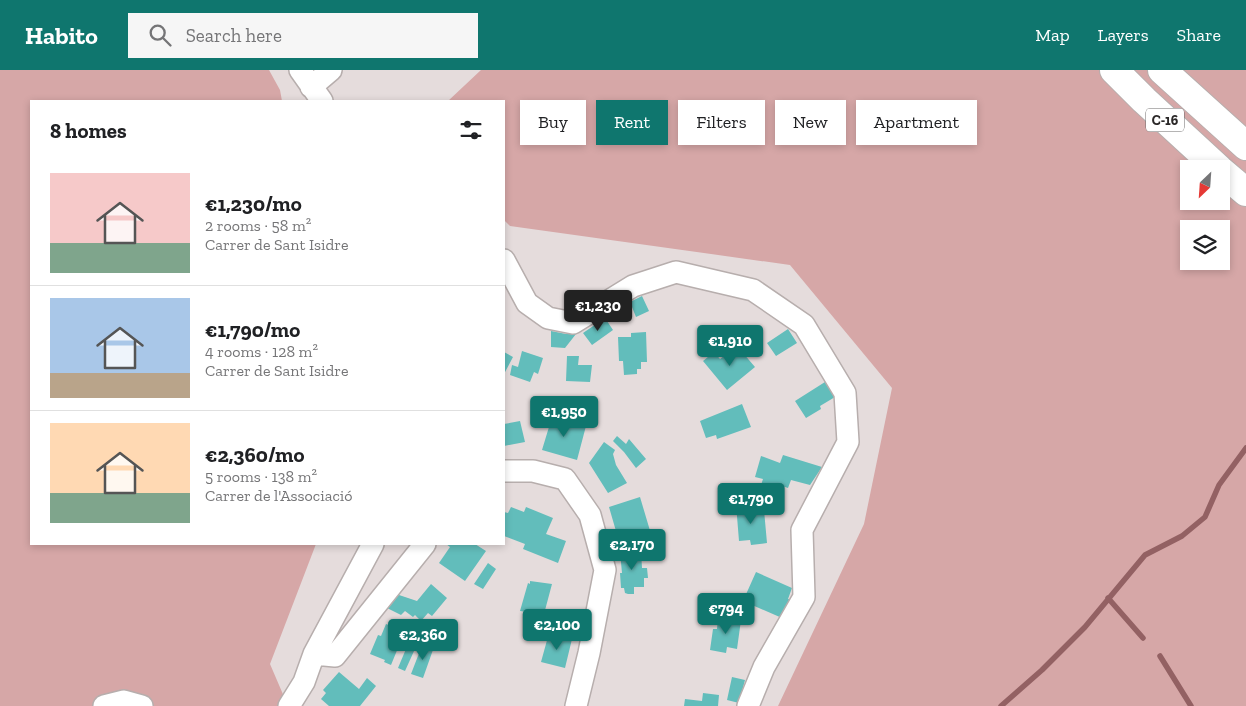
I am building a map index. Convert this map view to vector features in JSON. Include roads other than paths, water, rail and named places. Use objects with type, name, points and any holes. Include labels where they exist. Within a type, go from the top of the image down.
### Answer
[{"type":"highway","name":"C-16","points":[[1114,70],[1209,160]]},
{"type":"highway","name":"C-16","points":[[1162,70],[1246,146]]},
{"type":"highway","name":"C-16","points":[[1230,178],[1246,192]]},
{"type":"street","points":[[311,86],[331,70]]},
{"type":"street","points":[[505,262],[527,303],[548,318],[574,323],[633,286],[676,272],[753,290],[804,325],[845,393],[848,442],[802,530],[804,597],[764,667],[748,706]]},
{"type":"street","points":[[505,472],[533,471],[565,479],[590,516],[605,570],[589,653],[576,706]]},
{"type":"street","points":[[289,706],[304,682],[314,654],[372,545]]},
{"type":"street","points":[[314,654],[335,656],[425,545]]},
{"type":"street","points":[[104,706],[124,701],[142,706]]},
{"type":"waterway","points":[[1001,706],[1042,670],[1085,627],[1145,555],[1182,536],[1205,517],[1219,485],[1246,448]]},
{"type":"waterway","points":[[1108,598],[1143,638]]},
{"type":"waterway","points":[[1160,656],[1191,706]]}]
